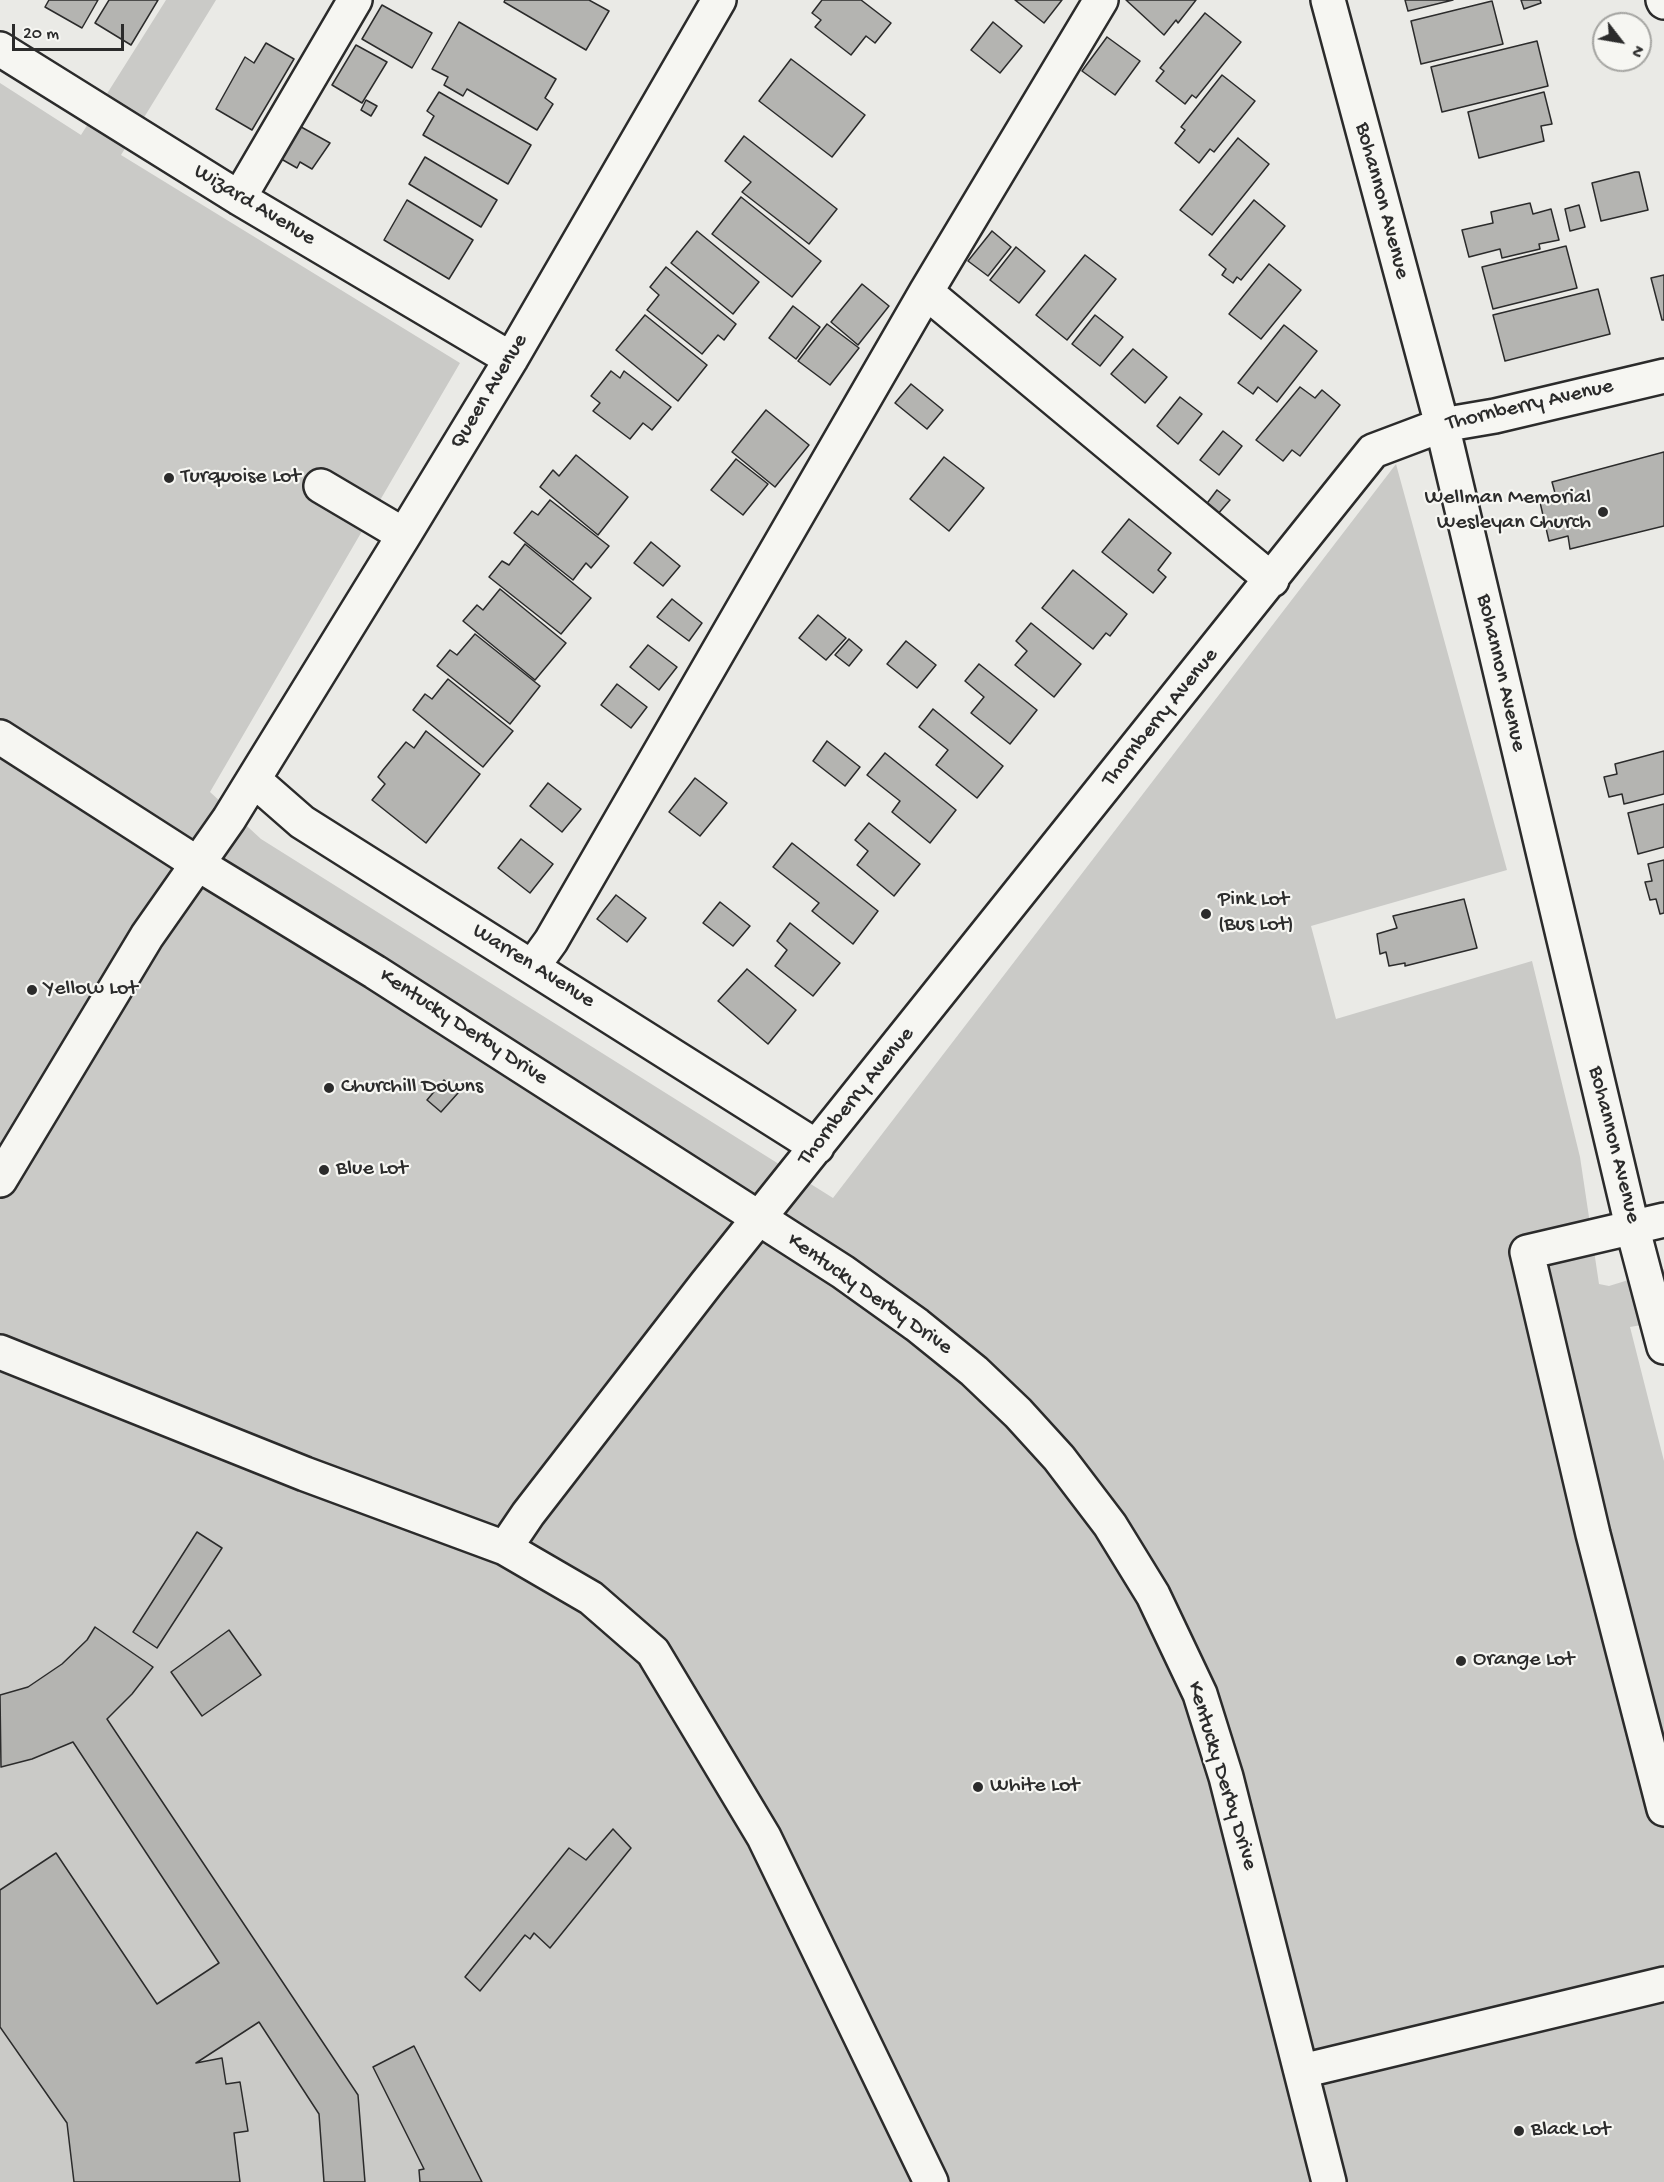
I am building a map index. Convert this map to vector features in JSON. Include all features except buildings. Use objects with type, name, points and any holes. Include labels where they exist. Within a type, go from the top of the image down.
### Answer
[{"type":"street","points":[[238,198],[355,0]]},
{"type":"street","name":"Queen Avenue","points":[[0,1180],[147,936],[254,780],[404,535],[511,359],[718,0]]},
{"type":"street","points":[[533,966],[556,931],[926,292],[1101,0]]},
{"type":"street","name":"Bohannon Avenue","points":[[1328,0],[1442,425],[1632,1226],[1664,1347]]},
{"type":"street","name":"Wizard Avenue","points":[[0,49],[238,198],[511,359]]},
{"type":"street","points":[[926,292],[1272,580]]},
{"type":"street","name":"Thornberry Avenue","points":[[505,1548],[604,1414],[1373,451],[1442,425],[1495,416],[1664,376]]},
{"type":"street","points":[[321,486],[404,535]]},
{"type":"street","name":"Kentucky Derby Drive","points":[[0,737],[198,864],[375,972],[843,1272],[917,1325],[974,1371],[1018,1413],[1059,1458],[1110,1525],[1153,1595],[1200,1694],[1226,1777],[1329,2182]]},
{"type":"street","name":"Warren Avenue","points":[[254,780],[302,822],[817,1147]]},
{"type":"street","points":[[1664,1220],[1527,1252],[1593,1534],[1664,1809]]},
{"type":"street","points":[[0,1352],[296,1470],[505,1548],[591,1598],[653,1652],[764,1837],[926,2180]]},
{"type":"street","points":[[1302,2071],[1664,1984]]},
{"type":"shaded area","name":"Churchill Downs","points":[[166,0],[216,0],[121,155],[460,363],[210,792],[261,839],[833,1198],[1396,464],[1507,870],[1311,926],[1336,1019],[1532,961],[1580,1157],[1599,1284],[1609,1286],[1664,1269],[1664,1321],[1630,1327],[1664,1461],[1664,2182],[0,2182],[0,83],[81,135]]},
{"type":"place","name":"Turquoise Lot","points":[[169,478]]},
{"type":"place","name":"Wellman Memorial Wesleyan Church","points":[[1603,512]]},
{"type":"place","name":"Pink Lot (Bus Lot)","points":[[1206,914]]},
{"type":"place","name":"Yellow Lot","points":[[32,990]]},
{"type":"place","name":"Churchill Downs","points":[[329,1088]]},
{"type":"place","name":"Blue Lot","points":[[324,1170]]},
{"type":"place","name":"Orange Lot","points":[[1461,1661]]},
{"type":"place","name":"White Lot","points":[[978,1787]]},
{"type":"place","name":"Black Lot","points":[[1519,2131]]}]
